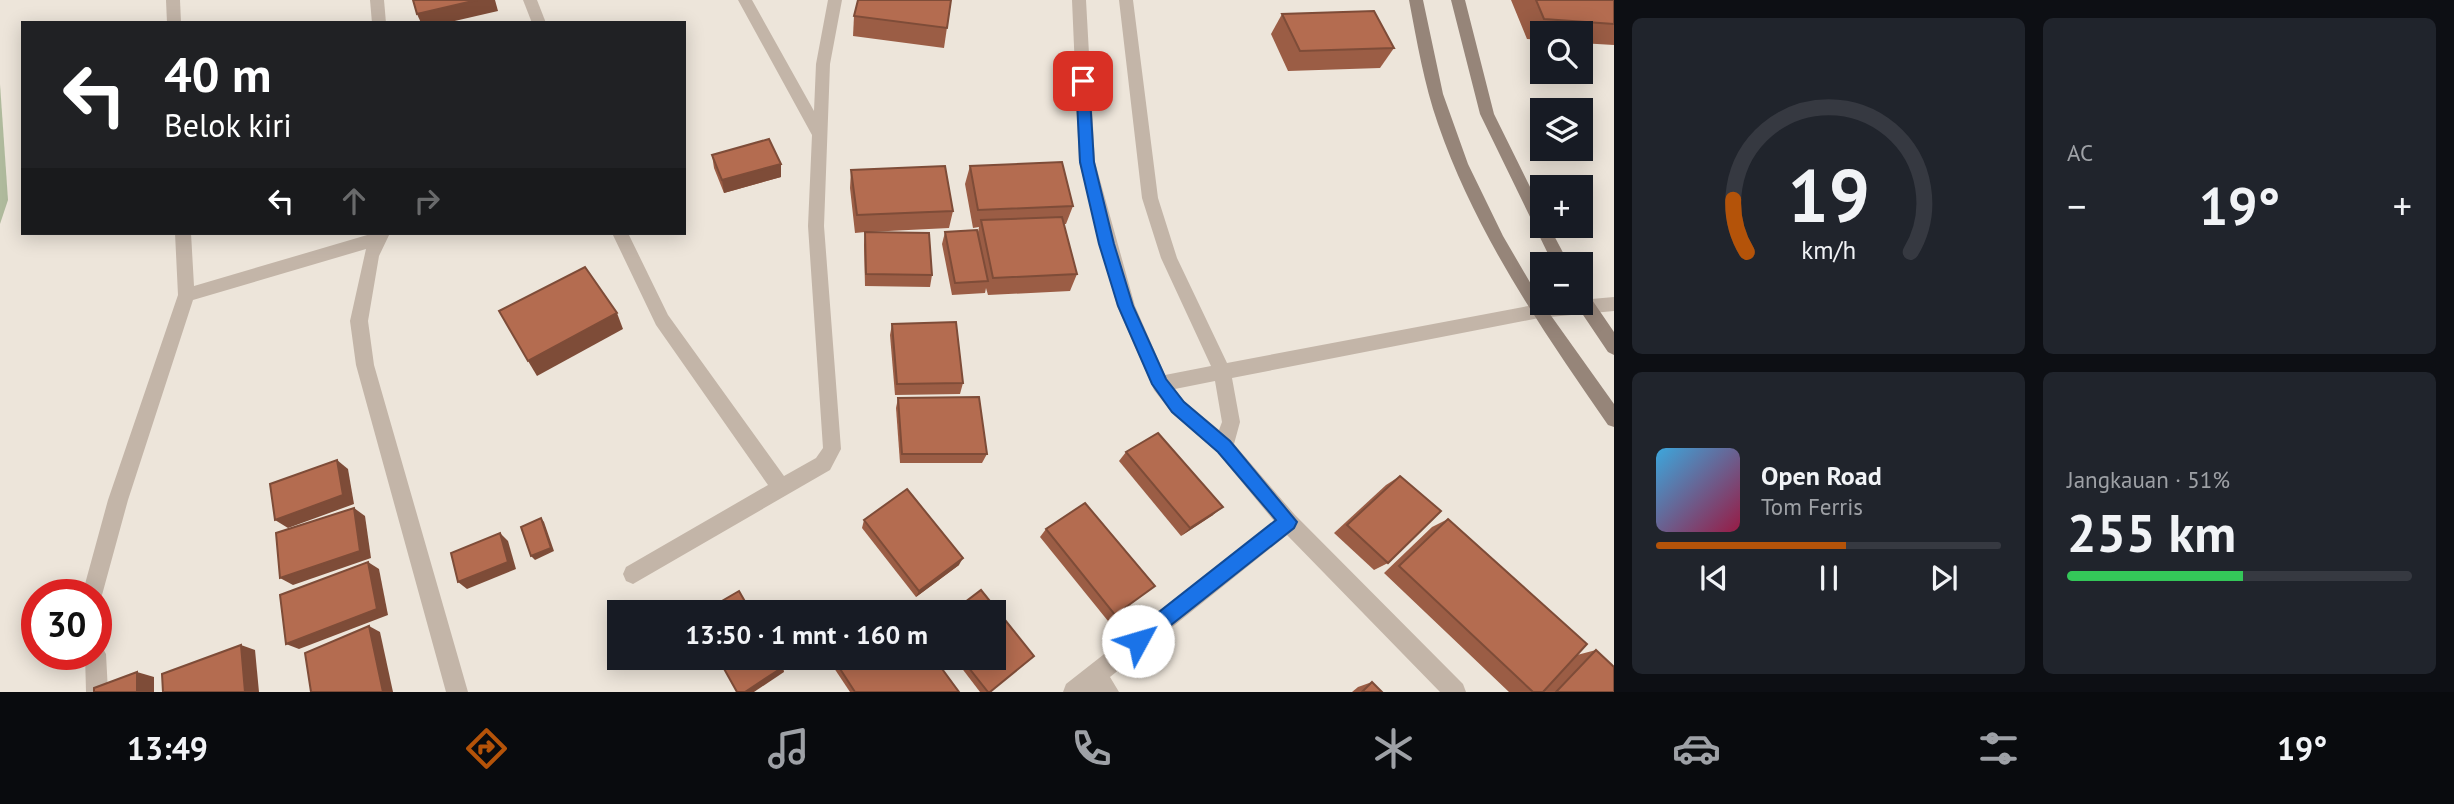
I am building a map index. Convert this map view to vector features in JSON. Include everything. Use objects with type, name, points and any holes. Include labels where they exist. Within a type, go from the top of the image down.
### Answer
[{"type":"main road","points":[[1416,0],[1427,60],[1445,125],[1478,202],[1530,296]]},
{"type":"main road","points":[[1458,0],[1474,74],[1487,114],[1555,252]]},
{"type":"main road","points":[[1541,315],[1614,419]]},
{"type":"main road","points":[[1592,315],[1614,347]]},
{"type":"street","points":[[173,0],[174,21]]},
{"type":"street","points":[[377,0],[379,21]]},
{"type":"street","points":[[530,0],[538,21]]},
{"type":"street","points":[[745,0],[818,132]]},
{"type":"street","points":[[633,574],[823,464],[832,449],[816,226],[823,64],[835,0]]},
{"type":"street","points":[[1079,0],[1087,162],[1126,306],[1160,384],[1178,407],[1224,446],[1288,522],[1455,692]]},
{"type":"street","points":[[1126,0],[1150,198],[1169,258],[1222,372],[1231,422],[1224,446]]},
{"type":"street","points":[[96,579],[117,500],[186,295],[183,235]]},
{"type":"street","points":[[186,295],[382,235]]},
{"type":"street","points":[[382,235],[371,256],[359,321],[365,365],[457,692]]},
{"type":"street","points":[[621,235],[662,320],[782,489]]},
{"type":"street","points":[[1593,302],[1614,304]]},
{"type":"street","points":[[1160,384],[1530,314]]},
{"type":"street","points":[[1074,692],[1102,684],[1288,522]]},
{"type":"street","points":[[96,670],[97,692]]},
{"type":"green space","points":[[0,84],[8,200],[0,224]]},
{"type":"building","points":[[413,0],[477,0],[417,14]]},
{"type":"building","points":[[858,0],[951,0],[947,28],[854,16]]},
{"type":"building","points":[[1536,0],[1614,0],[1614,24],[1544,19]]},
{"type":"building","points":[[1374,11],[1394,48],[1300,51],[1282,14]]},
{"type":"building","points":[[769,139],[781,164],[722,180],[712,155]]},
{"type":"building","points":[[1062,162],[1073,206],[978,210],[970,166]]},
{"type":"building","points":[[945,166],[953,211],[857,215],[851,170]]},
{"type":"building","points":[[1062,217],[1077,274],[993,278],[981,220]]},
{"type":"building","points":[[977,230],[988,281],[955,283],[945,232]]},
{"type":"building","points":[[865,232],[929,233],[932,275],[866,274]]},
{"type":"building","points":[[585,267],[617,313],[528,361],[499,311]]},
{"type":"building","points":[[956,322],[963,383],[897,384],[892,324]]},
{"type":"building","points":[[979,397],[987,454],[902,454],[898,398]]},
{"type":"building","points":[[1158,433],[1223,507],[1190,528],[1126,452]]},
{"type":"building","points":[[337,460],[343,495],[275,520],[270,484]]},
{"type":"building","points":[[1400,476],[1441,511],[1388,563],[1347,525]]},
{"type":"building","points":[[907,489],[963,558],[919,591],[864,520]]},
{"type":"building","points":[[1085,503],[1155,586],[1115,615],[1046,529]]},
{"type":"building","points":[[354,508],[360,551],[280,578],[276,533]]},
{"type":"building","points":[[541,518],[551,548],[531,556],[521,527]]},
{"type":"building","points":[[1448,519],[1587,644],[1543,692],[1533,692],[1399,566]]},
{"type":"building","points":[[500,533],[508,562],[458,582],[451,553]]},
{"type":"building","points":[[368,562],[377,609],[286,644],[280,595]]},
{"type":"building","points":[[981,590],[989,600],[968,600]]},
{"type":"building","points":[[739,591],[744,600],[724,600]]},
{"type":"building","points":[[1006,621],[1034,656],[988,692],[971,670],[1006,670]]},
{"type":"building","points":[[369,626],[383,692],[311,692],[305,653]]},
{"type":"building","points":[[241,645],[245,692],[163,692],[162,674]]},
{"type":"building","points":[[1596,650],[1614,667],[1614,692],[1556,692]]},
{"type":"building","points":[[725,670],[778,670],[745,692],[737,692]]},
{"type":"building","points":[[841,670],[943,670],[959,692],[855,692]]},
{"type":"building","points":[[137,672],[137,692],[94,692],[94,688]]},
{"type":"building","points":[[1372,682],[1382,692],[1362,692]]},
{"type":"route","points":[[1083,81],[1087,162],[1107,244],[1126,306],[1160,384],[1178,407],[1224,446],[1288,522],[1138,641]]}]
